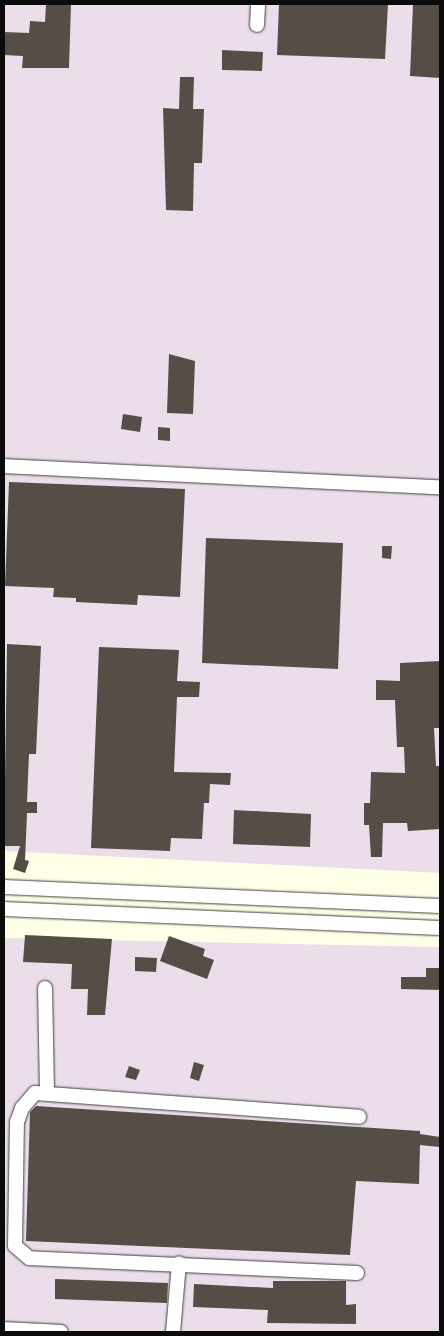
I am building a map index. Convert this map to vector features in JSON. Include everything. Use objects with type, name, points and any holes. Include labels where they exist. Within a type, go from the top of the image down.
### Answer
[{"type":"street","points":[[257,25],[258,4]]},
{"type":"street","points":[[4,466],[440,487]]},
{"type":"street","points":[[4,887],[440,906]]},
{"type":"street","points":[[4,909],[440,928]]},
{"type":"street","points":[[45,988],[47,1093]]},
{"type":"street","points":[[358,1273],[179,1263],[29,1258],[20,1254],[15,1246],[17,1122],[29,1098],[36,1093],[359,1117]]},
{"type":"street","points":[[173,1332],[179,1263]]},
{"type":"street","points":[[4,1329],[61,1332]]},
{"type":"shaded area","points":[[4,4],[440,4],[440,873],[4,851]]},
{"type":"shaded area","points":[[4,938],[440,947],[440,1332],[4,1332]]},
{"type":"building","points":[[46,4],[71,4],[69,68],[22,68],[23,56],[4,55],[4,32],[29,33],[30,21],[45,22]]},
{"type":"building","points":[[279,4],[388,4],[385,59],[277,55]]},
{"type":"building","points":[[413,4],[440,4],[440,78],[410,76]]},
{"type":"building","points":[[222,50],[263,52],[262,71],[222,70]]},
{"type":"building","points":[[180,77],[194,77],[193,109],[204,109],[202,163],[194,163],[193,211],[166,210],[163,108],[179,109]]},
{"type":"building","points":[[169,354],[195,361],[193,414],[167,413]]},
{"type":"building","points":[[123,414],[142,417],[140,432],[121,429]]},
{"type":"building","points":[[158,427],[170,428],[170,441],[158,440]]},
{"type":"building","points":[[9,482],[185,489],[180,597],[138,595],[137,605],[76,602],[76,598],[53,597],[54,588],[5,586]]},
{"type":"building","points":[[206,538],[343,543],[338,669],[202,663]]},
{"type":"building","points":[[382,546],[392,546],[391,559],[382,558]]},
{"type":"building","points":[[7,644],[41,646],[36,754],[29,754],[27,802],[37,802],[37,813],[27,813],[25,860],[29,861],[25,873],[13,869],[20,846],[4,846]]},
{"type":"building","points":[[99,647],[179,650],[177,681],[200,682],[199,697],[177,697],[174,772],[231,773],[230,785],[210,784],[209,803],[204,803],[202,839],[171,838],[170,851],[91,848]]},
{"type":"building","points":[[440,661],[440,728],[434,728],[436,766],[440,766],[440,829],[408,831],[407,823],[383,823],[382,857],[371,857],[369,825],[364,825],[364,803],[370,803],[371,772],[405,773],[404,747],[397,747],[395,700],[376,700],[376,680],[400,681],[400,663]]},
{"type":"building","points":[[234,810],[311,814],[310,847],[233,844]]},
{"type":"building","points":[[25,935],[112,939],[105,1015],[87,1015],[88,989],[71,989],[72,964],[23,962]]},
{"type":"building","points":[[169,936],[205,949],[203,956],[214,960],[207,979],[160,961]]},
{"type":"building","points":[[135,957],[157,958],[156,972],[135,971]]},
{"type":"building","points":[[426,968],[440,968],[440,990],[401,989],[401,977],[426,977]]},
{"type":"building","points":[[194,1062],[204,1065],[199,1081],[190,1078]]},
{"type":"building","points":[[129,1066],[140,1070],[136,1080],[125,1077]]},
{"type":"building","points":[[36,1106],[420,1131],[420,1134],[440,1137],[440,1147],[420,1145],[419,1184],[356,1181],[350,1255],[26,1241],[30,1112]]},
{"type":"building","points":[[55,1279],[168,1283],[167,1303],[55,1299]]},
{"type":"building","points":[[273,1281],[346,1281],[346,1305],[356,1304],[356,1324],[267,1323],[268,1310],[193,1307],[194,1284],[273,1288]]}]
